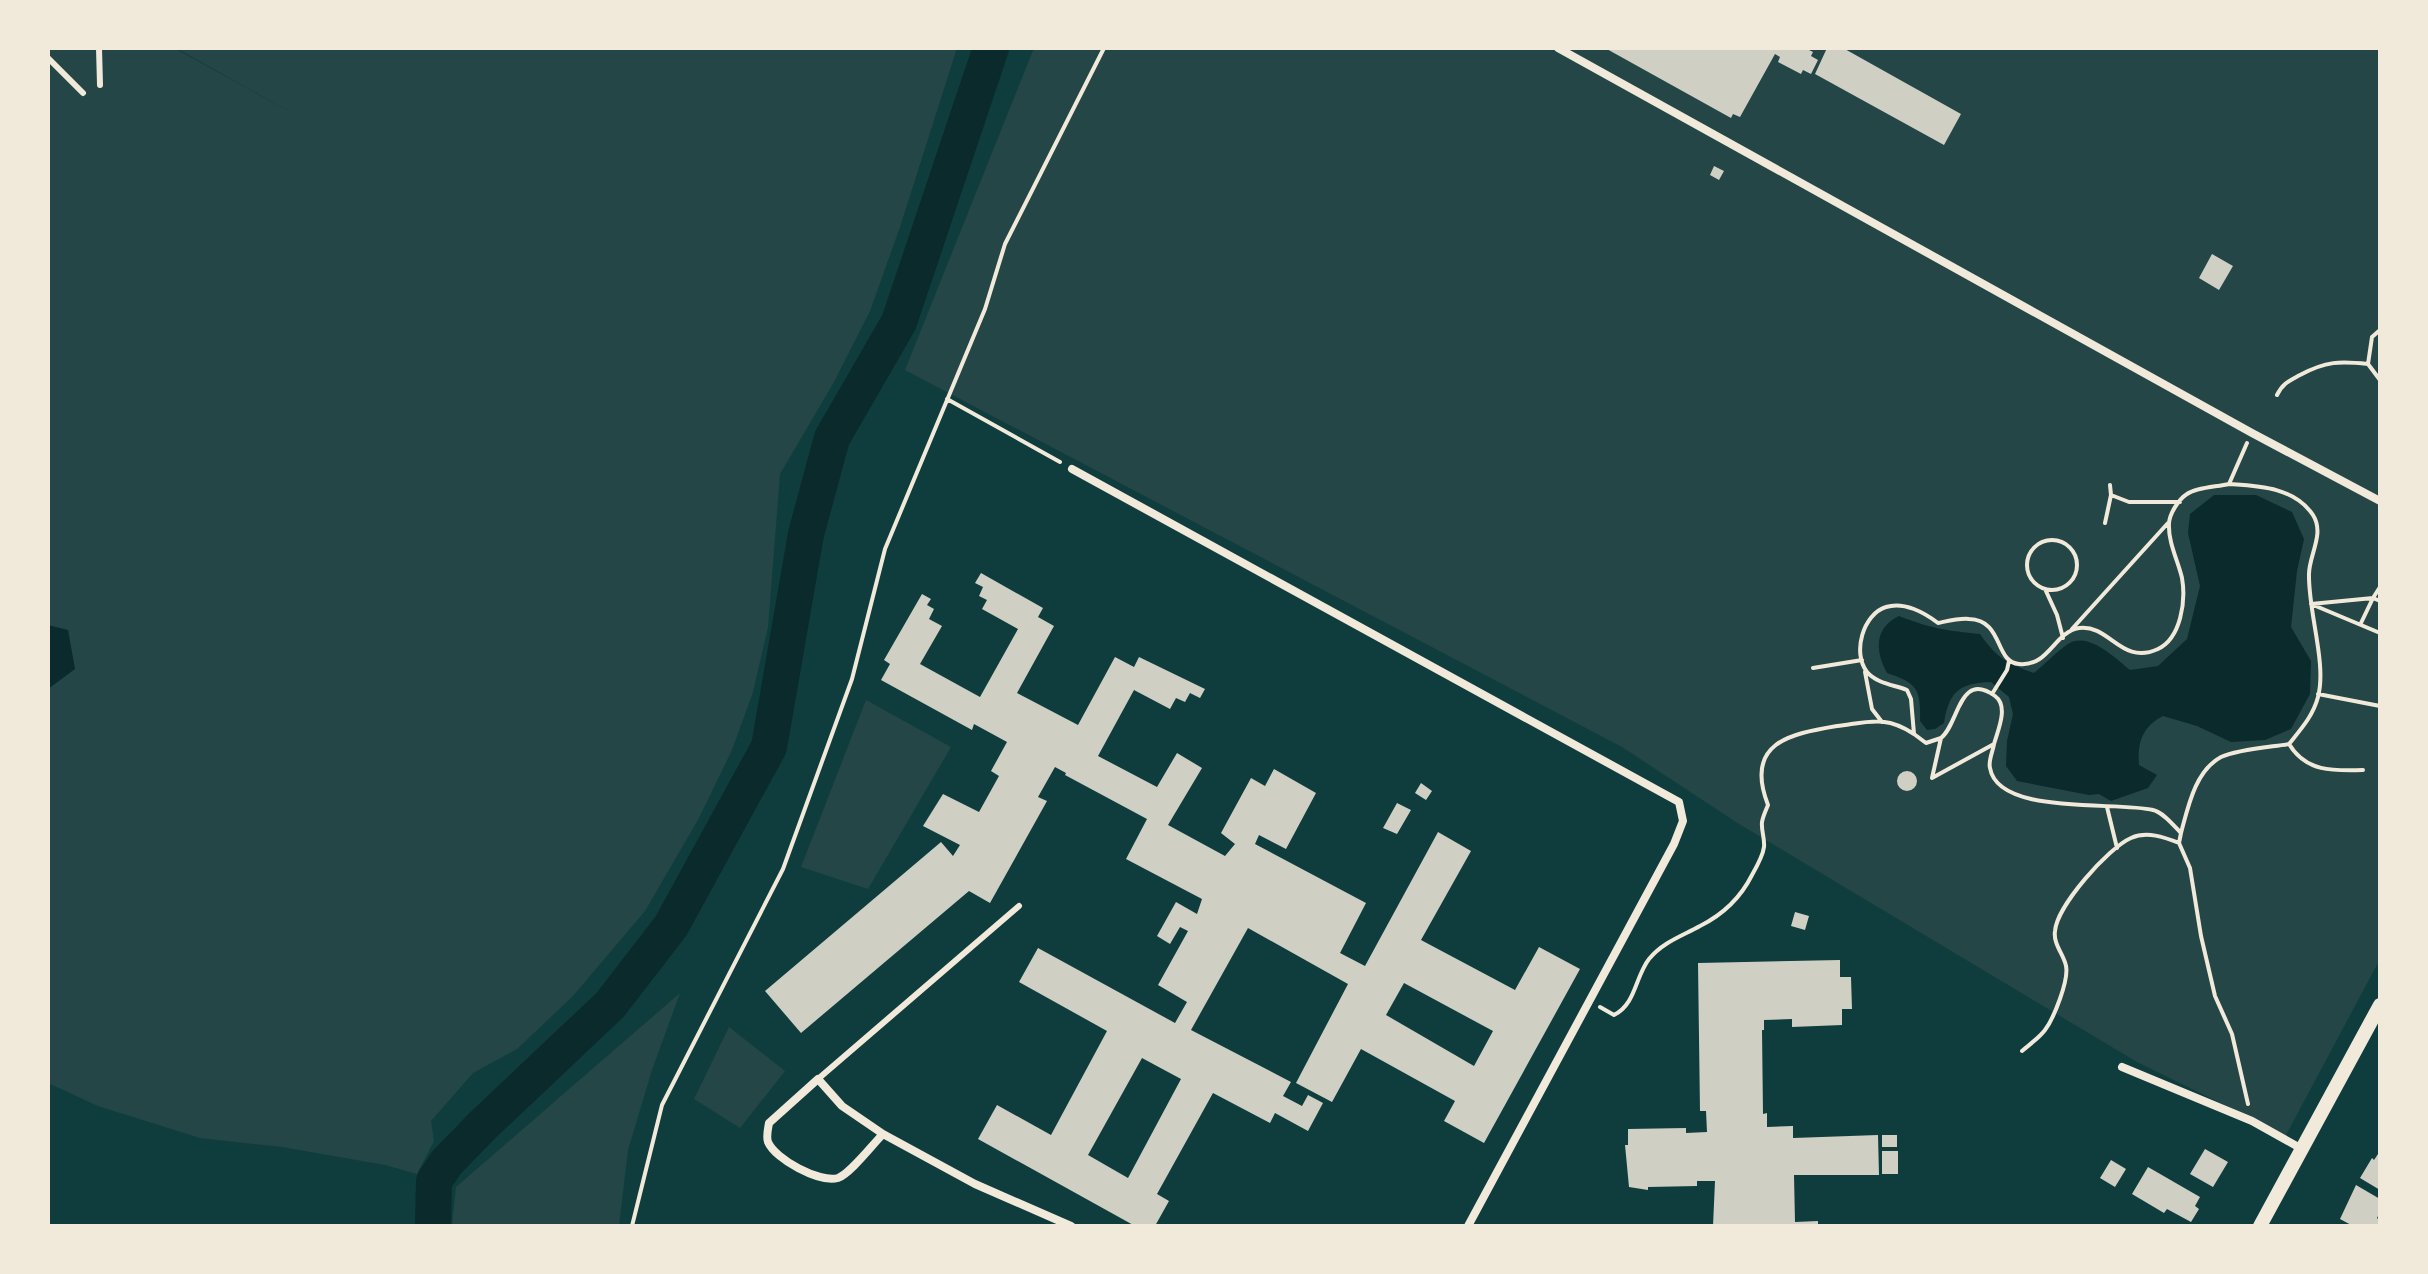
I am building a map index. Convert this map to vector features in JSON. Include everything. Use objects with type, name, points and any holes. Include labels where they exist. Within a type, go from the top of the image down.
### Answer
[{"type":"street","points":[[1558,48],[2380,501]]},
{"type":"street","points":[[1072,469],[1679,802],[1683,821],[1674,844],[1468,1226]]},
{"type":"street","points":[[2260,1226],[2380,1005]]},
{"type":"street","points":[[2122,1067],[2252,1121],[2302,1149]]},
{"type":"street","points":[[883,1134],[841,1177],[828,1179],[809,1175],[774,1151],[767,1139],[769,1123],[818,1079],[842,1106],[883,1134],[975,1184],[1071,1226]]},
{"type":"lane","points":[[99,48],[100,85]]},
{"type":"lane","points":[[48,58],[83,93]]},
{"type":"lane","points":[[818,1079],[1019,906]]},
{"type":"path","points":[[632,1226],[662,1105],[783,869],[852,679],[885,549],[985,309],[1005,244],[1104,48]]},
{"type":"path","points":[[2380,330],[2372,337],[2368,364],[2380,380]]},
{"type":"path","points":[[2277,395],[2283,384],[2318,365],[2341,361],[2368,364]]},
{"type":"path","points":[[947,399],[1072,469]]},
{"type":"path","points":[[2229,484],[2252,433]]},
{"type":"path","points":[[1882,722],[1872,709],[1859,649],[1864,631],[1879,611],[1888,606],[1925,613],[1938,623],[1969,619],[1981,621],[1998,637],[2009,661],[2018,664],[2041,661],[2168,523],[2174,509],[2188,493],[2229,484],[2283,491],[2314,516],[2318,533],[2308,571],[2312,626],[2319,655],[2318,694],[2311,715],[2289,744],[2221,757],[2206,770],[2191,796],[2179,843],[2190,868],[2215,996],[2232,1034],[2252,1121]]},
{"type":"path","points":[[2105,523],[2110,485]]},
{"type":"path","points":[[2111,495],[2129,502],[2180,502]]},
{"type":"path","points":[[2070,630],[2082,628],[2097,631],[2132,653],[2148,652],[2168,643],[2180,618],[2183,590],[2168,523]]},
{"type":"path","points":[[2045,589],[2054,591],[2070,584],[2078,568],[2074,551],[2061,541],[2044,541],[2031,551],[2028,573],[2032,581],[2045,589],[2063,638]]},
{"type":"path","points":[[2361,623],[2380,587]]},
{"type":"path","points":[[2311,604],[2373,598],[2380,601]]},
{"type":"path","points":[[2311,604],[2380,633]]},
{"type":"path","points":[[1813,668],[1862,660]]},
{"type":"path","points":[[1992,694],[2009,661]]},
{"type":"path","points":[[1865,670],[1874,678],[1907,690],[1911,699],[1914,734]]},
{"type":"path","points":[[1589,1001],[1614,1015],[1618,1013],[1630,1001],[1638,977],[1661,947],[1722,912],[1737,897],[1752,876],[1764,847],[1762,821],[1768,805],[1764,795],[1762,766],[1774,746],[1800,732],[1896,722],[1926,743],[1941,738],[1950,729],[1963,696],[1977,691],[1992,694],[2002,704],[1989,767],[1999,787],[2013,794],[2082,807],[2156,810],[2181,833]]},
{"type":"path","points":[[2318,694],[2380,706]]},
{"type":"path","points":[[1941,738],[1932,778],[1994,744]]},
{"type":"path","points":[[2289,744],[2306,764],[2328,769],[2363,770]]},
{"type":"path","points":[[2107,806],[2117,848]]},
{"type":"path","points":[[2022,1051],[2046,1030],[2062,992],[2067,968],[2054,933],[2071,894],[2117,848],[2133,837],[2159,835],[2179,843]]},
{"type":"shaded area","points":[[48,48],[174,48],[296,115],[176,48],[957,48],[870,311],[834,382],[780,474],[768,627],[753,692],[732,750],[699,818],[645,911],[572,997],[517,1049],[473,1073],[431,1121],[434,1141],[417,1174],[385,1165],[282,1147],[200,1138],[98,1106],[48,1083]]},
{"type":"shaded area","points":[[1034,48],[2380,48],[2380,959],[2286,1135],[2137,1062],[1739,824],[1622,747],[905,370]]},
{"type":"shaded area","points":[[2214,495],[2256,495],[2292,512],[2304,539],[2291,627],[2311,661],[2310,694],[2291,729],[2265,740],[2231,742],[2197,726],[2163,716],[2146,730],[2139,749],[2139,765],[2157,775],[2148,788],[2111,801],[2099,794],[2089,795],[2017,781],[2006,766],[2013,714],[2009,697],[1991,682],[1971,684],[1958,691],[1949,703],[1944,723],[1927,730],[1920,721],[1915,689],[1905,680],[1887,673],[1880,656],[1879,641],[1885,627],[1899,616],[1939,628],[1980,634],[2003,659],[2034,673],[2064,647],[2076,641],[2092,643],[2130,670],[2158,666],[2187,639],[2200,586],[2188,533],[2190,514]]},
{"type":"shaded area","points":[[48,625],[68,630],[75,669],[48,689]]},
{"type":"shaded area","points":[[866,700],[951,747],[868,889],[801,867]]},
{"type":"shaded area","points":[[680,993],[628,1150],[619,1226],[452,1226],[456,1187]]},
{"type":"shaded area","points":[[729,1027],[785,1071],[740,1128],[694,1099]]},
{"type":"building","points":[[1605,48],[1805,48],[1813,52],[1811,56],[1818,60],[1811,74],[1803,70],[1801,74],[1778,62],[1780,57],[1775,54],[1740,117],[1733,114],[1731,118]]},
{"type":"building","points":[[1827,48],[1843,48],[1961,114],[1944,145],[1815,74]]},
{"type":"building","points":[[1714,166],[1724,171],[1719,180],[1710,175]]},
{"type":"building","points":[[2212,254],[2233,266],[2219,290],[2199,278]]},
{"type":"building","points":[[981,573],[1043,608],[1038,617],[1054,626],[1017,693],[1078,725],[1115,657],[1134,667],[1139,657],[1205,689],[1200,698],[1190,693],[1185,702],[1176,698],[1170,709],[1134,690],[1098,756],[1157,787],[1177,753],[1202,768],[1168,825],[1225,856],[1235,844],[1221,833],[1251,778],[1265,786],[1274,769],[1316,793],[1286,849],[1259,835],[1255,844],[1366,903],[1340,953],[1365,966],[1438,832],[1471,851],[1421,940],[1515,990],[1539,947],[1580,969],[1484,1143],[1444,1121],[1455,1101],[1361,1049],[1332,1102],[1296,1083],[1348,984],[1248,928],[1191,1030],[1291,1082],[1283,1096],[1302,1106],[1308,1095],[1323,1103],[1308,1131],[1275,1113],[1270,1123],[1213,1093],[1157,1194],[1169,1201],[1155,1226],[1135,1226],[978,1139],[997,1105],[1051,1135],[1107,1031],[1019,982],[1038,948],[1175,1023],[1187,1002],[1158,985],[1188,931],[1180,927],[1170,944],[1157,936],[1176,902],[1197,914],[1202,899],[1126,859],[1147,819],[1055,767],[1038,797],[1047,801],[990,903],[969,891],[801,1033],[765,991],[941,842],[953,856],[960,845],[923,826],[943,794],[979,812],[999,776],[991,771],[1007,742],[974,724],[972,730],[881,680],[890,664],[884,660],[922,594],[931,599],[927,605],[934,609],[929,619],[942,626],[920,664],[980,697],[1018,629],[982,609],[987,600],[979,596],[983,587],[975,583]],"holes":[[[1404,983],[1493,1031],[1474,1066],[1386,1015]],[[1142,1058],[1181,1079],[1128,1178],[1088,1155]]]},
{"type":"building","points":[[1903,771],[1911,771],[1917,781],[1911,791],[1903,791],[1897,785],[1897,777]]},
{"type":"building","points":[[1421,783],[1432,791],[1426,800],[1415,793]]},
{"type":"building","points":[[1397,803],[1411,810],[1397,834],[1383,828]]},
{"type":"building","points":[[1795,912],[1809,916],[1805,930],[1791,926]]},
{"type":"building","points":[[1840,960],[1840,977],[1851,977],[1852,1009],[1842,1009],[1842,1025],[1792,1027],[1792,1019],[1764,1020],[1763,1114],[1767,1113],[1767,1127],[1793,1126],[1793,1138],[1878,1135],[1879,1175],[1794,1175],[1795,1222],[1818,1221],[1818,1226],[1713,1226],[1715,1181],[1697,1181],[1697,1186],[1648,1187],[1648,1190],[1629,1187],[1625,1145],[1628,1145],[1628,1129],[1686,1128],[1686,1133],[1707,1132],[1706,1111],[1700,1111],[1698,963]]},
{"type":"building","points":[[1882,1135],[1897,1135],[1897,1147],[1882,1147]]},
{"type":"building","points":[[2205,1149],[2228,1162],[2213,1187],[2190,1174]]},
{"type":"building","points":[[1882,1151],[1898,1151],[1898,1174],[1882,1174]]},
{"type":"building","points":[[2380,1151],[2380,1190],[2360,1178]]},
{"type":"building","points":[[2111,1160],[2126,1169],[2115,1187],[2100,1178]]},
{"type":"building","points":[[2148,1167],[2200,1197],[2195,1206],[2199,1209],[2191,1222],[2167,1209],[2164,1213],[2132,1194]]},
{"type":"building","points":[[2356,1185],[2380,1199],[2377,1218],[2380,1221],[2377,1226],[2353,1226],[2340,1219]]},
{"type":"waterway","points":[[433,1226],[434,1181],[447,1162],[610,1005],[671,926],[769,747],[806,534],[832,438],[899,322],[991,48]]}]
